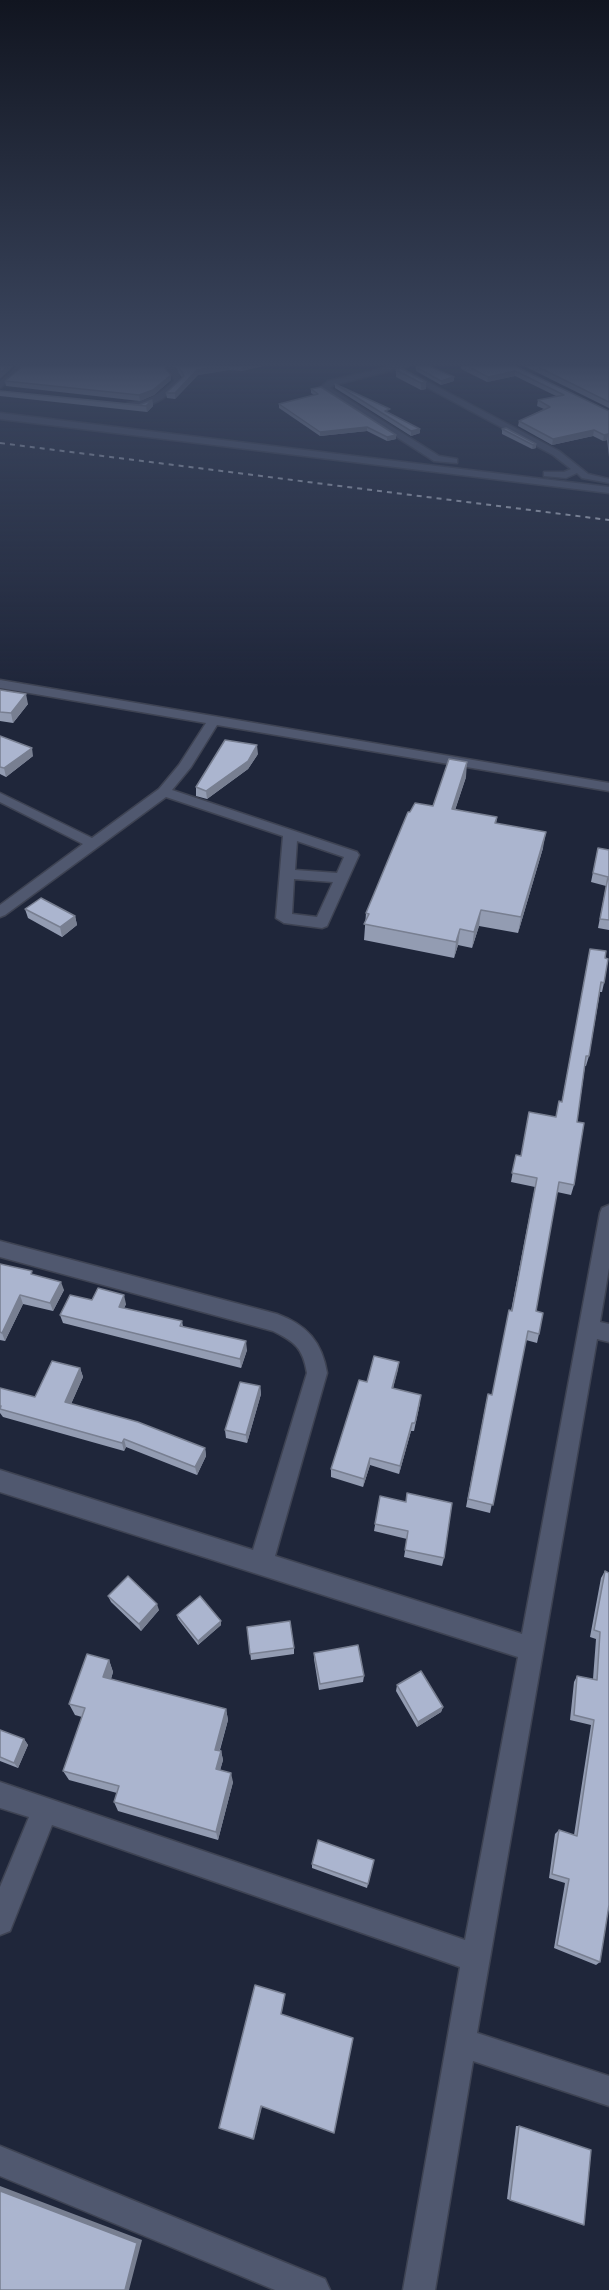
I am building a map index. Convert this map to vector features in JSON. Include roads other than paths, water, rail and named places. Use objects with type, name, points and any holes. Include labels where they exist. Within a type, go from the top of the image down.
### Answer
[{"type":"street","points":[[468,473],[609,490]]},
{"type":"street","points":[[538,473],[561,476],[569,473]]},
{"type":"street","points":[[582,473],[585,476],[609,481]]},
{"type":"street","points":[[0,684],[609,787]]},
{"type":"street","points":[[0,912],[164,792],[178,775],[214,720]]},
{"type":"street","points":[[164,792],[290,834],[352,855],[322,923],[284,918],[290,834]]},
{"type":"street","points":[[0,797],[93,844]]},
{"type":"street","points":[[286,874],[341,878]]},
{"type":"street","points":[[419,2290],[531,1649],[599,1331],[609,1213]]},
{"type":"street","points":[[0,1249],[277,1323],[298,1333],[314,1352],[317,1373],[261,1563]]},
{"type":"street","points":[[0,1481],[531,1649]]},
{"type":"street","points":[[0,1796],[45,1809],[476,1958]]},
{"type":"street","points":[[0,1921],[45,1809]]},
{"type":"street","points":[[461,2042],[609,2091]]},
{"type":"street","points":[[0,2161],[314,2290]]},
{"type":"railway","points":[[236,473],[609,520]]}]
